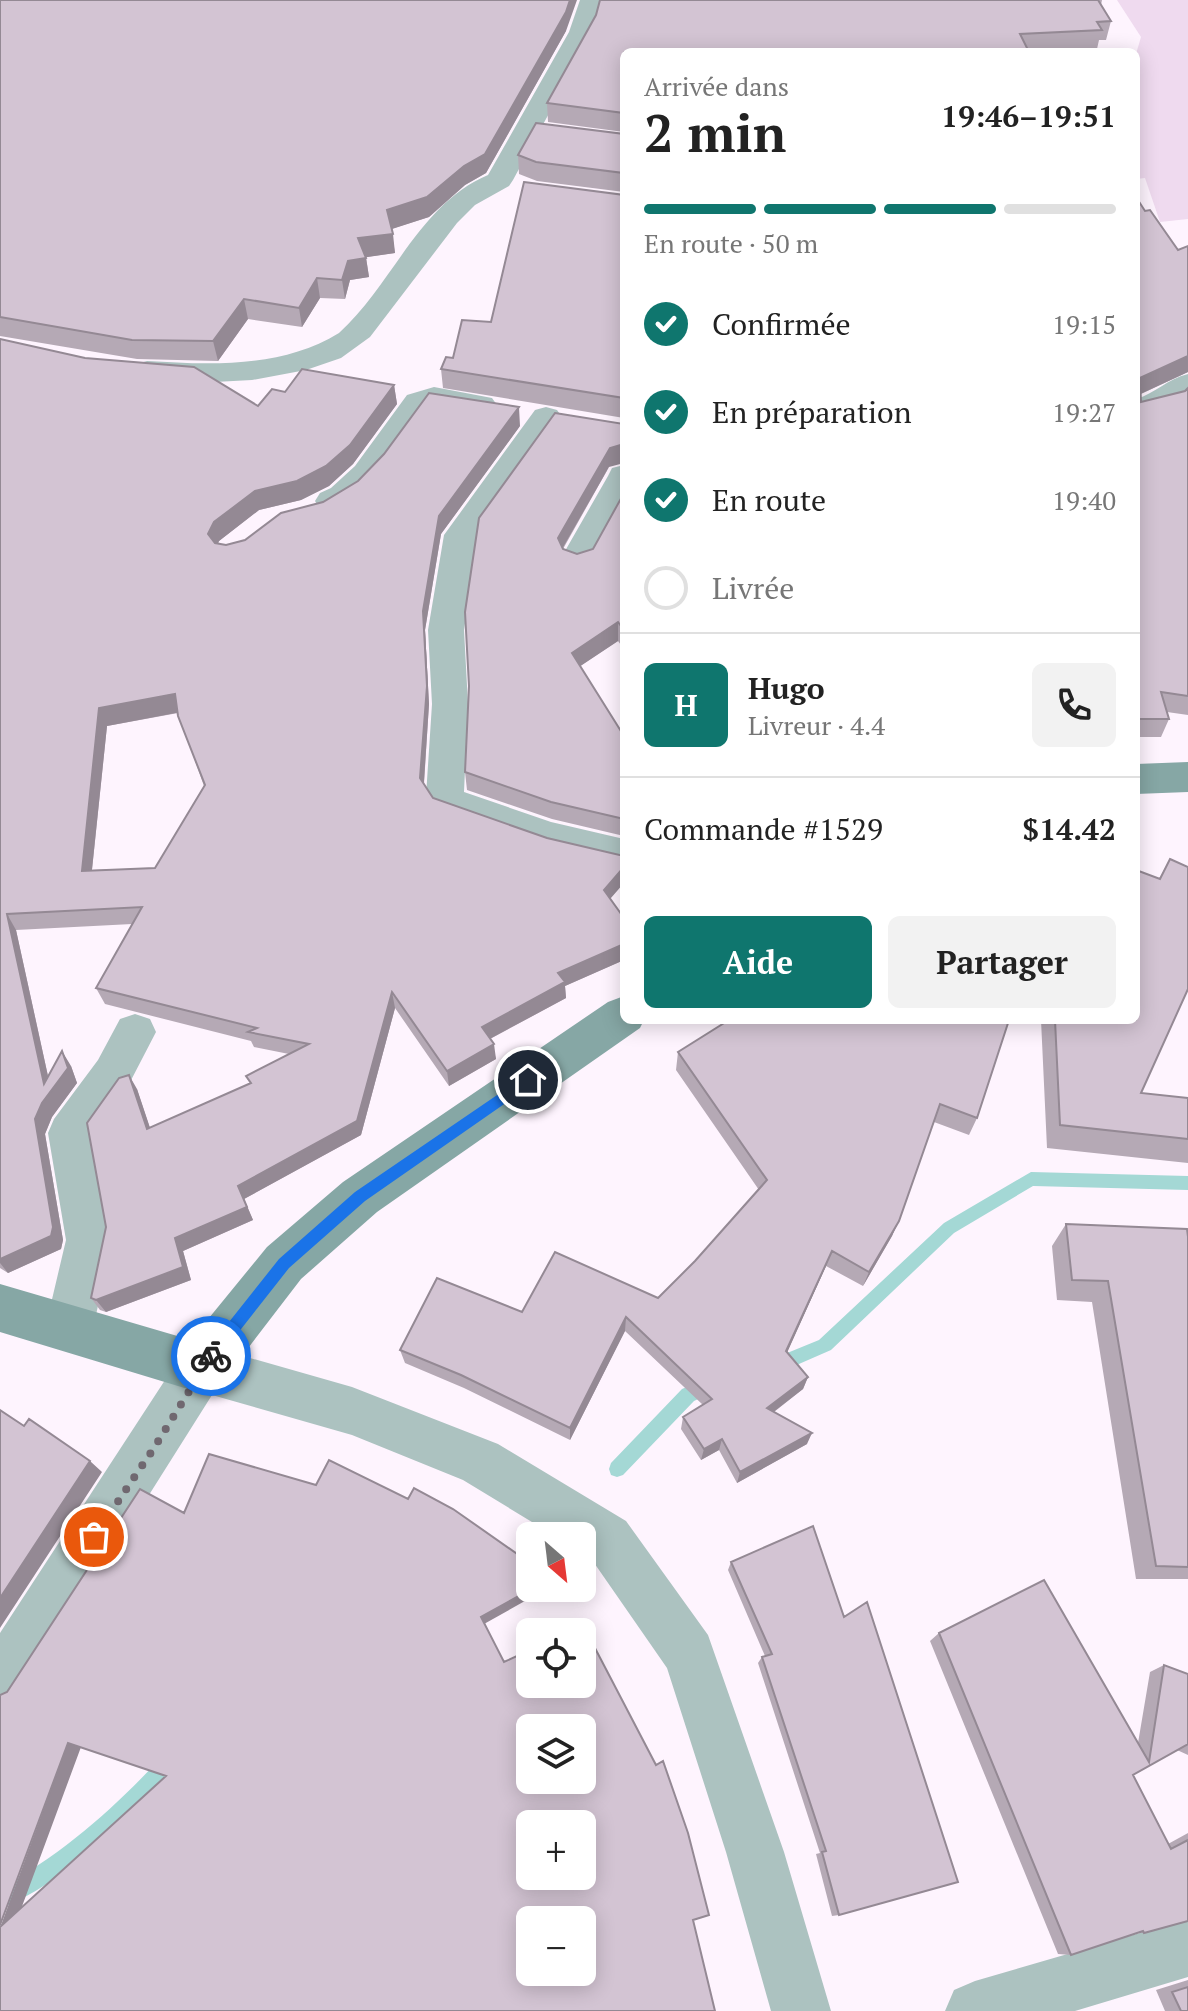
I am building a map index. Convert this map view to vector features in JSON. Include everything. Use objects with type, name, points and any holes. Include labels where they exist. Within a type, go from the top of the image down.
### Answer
[{"type":"street","points":[[122,370],[201,373],[270,368],[311,359],[348,340],[370,317],[457,204],[481,187],[510,184],[540,132],[592,0]]},
{"type":"street","points":[[1140,408],[1166,400],[1179,386],[1188,384]]},
{"type":"street","points":[[298,514],[343,496],[367,474],[418,402],[425,398],[536,415],[461,535],[446,630],[450,704],[445,796],[450,802],[548,837],[620,854]]},
{"type":"street","points":[[578,558],[620,483]]},
{"type":"street","points":[[1140,779],[1188,777]]},
{"type":"street","points":[[0,1677],[21,1653],[65,1580],[154,1448],[201,1368],[284,1263],[360,1197],[620,1018]]},
{"type":"street","points":[[69,1329],[89,1240],[70,1133],[113,1073],[135,1032]]},
{"type":"street","points":[[0,1308],[352,1411],[480,1462],[608,1539],[689,1654],[755,1852],[801,2011]]},
{"type":"street","points":[[975,2011],[1188,1948]]},
{"type":"shaded area","points":[[1117,0],[1188,0],[1188,219],[1160,222],[1145,178],[1140,179],[1138,48],[1141,37]]},
{"type":"building","points":[[0,0],[570,0],[485,154],[464,166],[427,197],[387,210],[393,234],[358,238],[366,258],[348,261],[342,280],[317,278],[299,308],[244,299],[213,341],[132,340],[0,317]]},
{"type":"building","points":[[600,0],[1098,0],[1111,21],[1097,22],[1102,30],[1020,34],[1027,48],[620,48],[620,112],[547,103],[596,15]]},
{"type":"building","points":[[536,123],[620,134],[620,172],[536,162],[518,155]]},
{"type":"building","points":[[524,182],[620,194],[620,397],[441,369],[446,357],[453,358],[462,320],[491,322]]},
{"type":"building","points":[[1140,203],[1145,211],[1150,210],[1178,250],[1188,246],[1188,356],[1140,378]]},
{"type":"building","points":[[0,339],[85,358],[194,367],[258,406],[272,389],[285,392],[302,369],[394,385],[350,445],[326,466],[297,481],[255,491],[214,522],[208,534],[215,543],[226,545],[245,540],[281,513],[323,502],[358,481],[384,454],[429,393],[519,407],[439,516],[423,611],[427,686],[420,778],[433,798],[547,838],[620,855],[620,872],[604,890],[620,912],[620,946],[558,973],[565,982],[482,1027],[494,1044],[447,1071],[392,992],[357,1121],[238,1186],[247,1207],[175,1238],[183,1267],[96,1300],[91,1298],[106,1227],[87,1123],[119,1078],[129,1075],[147,1129],[251,1083],[246,1076],[309,1044],[248,1032],[257,1028],[96,988],[142,907],[7,914],[44,1084],[62,1051],[68,1068],[42,1103],[35,1119],[53,1227],[51,1236],[0,1259]],"holes":[[[175,694],[178,716],[205,785],[155,868],[82,871],[99,708]]]},
{"type":"building","points":[[1140,378],[1141,402],[1188,388],[1188,696],[1161,692],[1169,719],[1140,719]]},
{"type":"building","points":[[555,413],[620,423],[620,445],[610,448],[558,538],[563,549],[577,554],[593,549],[620,500],[620,625],[618,622],[572,653],[620,730],[620,818],[551,802],[465,772],[469,686],[465,612],[479,518]]},
{"type":"building","points":[[1170,859],[1188,867],[1188,989],[1141,1093],[1188,1098],[1188,1139],[1060,1125],[1055,1024],[1140,1024],[1140,872],[1160,879]]},
{"type":"building","points":[[723,1024],[1008,1024],[977,1118],[940,1104],[899,1221],[869,1272],[832,1251],[786,1351],[808,1377],[767,1408],[812,1433],[740,1472],[722,1439],[704,1449],[683,1417],[712,1399],[626,1317],[570,1428],[461,1375],[400,1350],[437,1278],[522,1312],[555,1252],[658,1298],[695,1261],[767,1180],[678,1052]]},
{"type":"building","points":[[1066,1224],[1187,1229],[1188,1567],[1156,1566],[1108,1281],[1072,1280]]},
{"type":"building","points":[[0,1410],[24,1426],[29,1419],[90,1461],[0,1598]]},
{"type":"building","points":[[209,1454],[316,1485],[329,1460],[408,1499],[414,1488],[453,1509],[516,1553],[516,1597],[481,1617],[504,1662],[516,1656],[516,1698],[596,1698],[596,1650],[656,1765],[663,1761],[688,1833],[709,1915],[693,1920],[715,2011],[0,2011],[0,1927],[166,1776],[68,1743],[0,1925],[0,1695],[7,1692],[140,1489],[184,1513]]},
{"type":"building","points":[[813,1526],[844,1617],[867,1602],[958,1882],[839,1915],[822,1852],[826,1851],[762,1657],[772,1654],[731,1562]]},
{"type":"building","points":[[1044,1580],[1149,1762],[1164,1665],[1188,1674],[1188,1744],[1133,1775],[1171,1849],[1188,1840],[1188,1921],[1143,1931],[1071,1955],[939,1633]]},
{"type":"building","points":[[1188,1987],[1188,2011],[1181,2011],[1172,1992]]},
{"type":"waterway","points":[[776,1366],[825,1345],[949,1228],[1031,1179],[1188,1183]]},
{"type":"waterway","points":[[617,1469],[688,1395],[707,1386]]},
{"type":"waterway","points":[[0,1899],[66,1858],[128,1806],[164,1769]]},
{"type":"way so far","points":[[94,1537],[211,1356]]},
{"type":"route","points":[[211,1356],[284,1263],[360,1197],[528,1080]]}]
